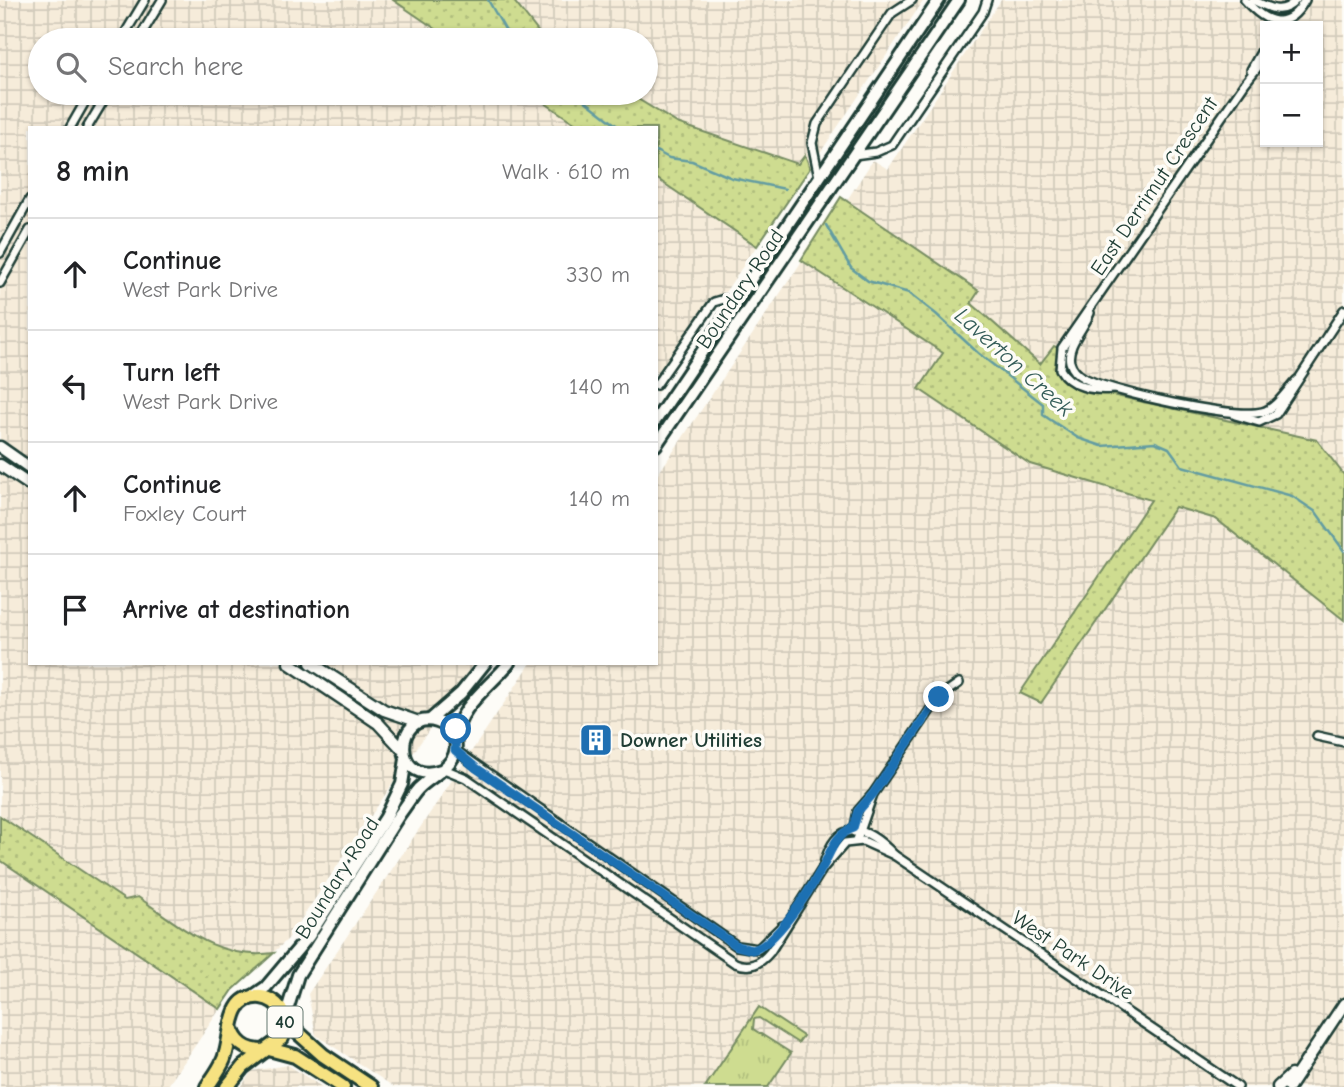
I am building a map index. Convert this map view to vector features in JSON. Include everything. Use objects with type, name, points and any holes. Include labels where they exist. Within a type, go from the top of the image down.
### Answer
[{"type":"main road","name":"Boundary Road","points":[[658,417],[939,0]]},
{"type":"main road","name":"Boundary Road","points":[[658,442],[959,0]]},
{"type":"main road","points":[[734,303],[748,312]]},
{"type":"main road","points":[[483,665],[461,693],[407,733],[405,755],[418,770],[425,773],[443,769],[455,748],[460,720],[507,665]]},
{"type":"main road","points":[[424,721],[450,731],[455,748]]},
{"type":"main road","name":"Boundary Road","points":[[250,998],[272,980],[309,936],[386,817],[402,784],[405,755]]},
{"type":"main road","name":"Boundary Road","points":[[285,1019],[298,975],[399,815],[417,791],[443,769]]},
{"type":"main road","name":"40","points":[[207,1087],[226,1056],[236,1009],[250,998],[268,998],[281,1009],[285,1019],[323,1055],[371,1087]]},
{"type":"main road","name":"40","points":[[227,1087],[282,1038],[285,1019]]},
{"type":"main road","name":"40","points":[[231,1026],[238,1042],[246,1048],[295,1056],[342,1087]]},
{"type":"street","points":[[128,28],[145,0]]},
{"type":"street","points":[[145,28],[162,0]]},
{"type":"street","points":[[819,178],[812,143],[817,124],[892,13],[912,0]]},
{"type":"street","name":"Boundary Road","points":[[933,0],[939,0]]},
{"type":"street","points":[[854,155],[876,152],[892,145],[983,12],[987,0]]},
{"type":"street","points":[[1245,0],[1269,21]]},
{"type":"street","points":[[1253,0],[1276,10],[1285,9],[1296,0]]},
{"type":"street","points":[[1285,21],[1293,16],[1305,0]]},
{"type":"street","points":[[1272,21],[1276,10]]},
{"type":"street","points":[[1276,10],[1279,21]]},
{"type":"street","name":"East Derrimut Crescent","points":[[1245,83],[1260,54]]},
{"type":"street","name":"East Derrimut Crescent","points":[[1260,64],[1062,348],[1060,369],[1066,377],[1079,385],[1113,389],[1231,413],[1259,422],[1271,418],[1284,404],[1344,310]]},
{"type":"street","points":[[71,126],[83,105]]},
{"type":"street","points":[[88,126],[101,105]]},
{"type":"street","points":[[0,253],[28,203]]},
{"type":"street","points":[[0,283],[28,234]]},
{"type":"street","points":[[658,382],[714,302],[724,299],[734,303]]},
{"type":"street","name":"East Derrimut Crescent","points":[[1091,310],[1070,350],[1070,363],[1080,376],[1113,389]]},
{"type":"street","points":[[0,447],[28,467]]},
{"type":"street","points":[[0,465],[28,484]]},
{"type":"street","points":[[292,665],[391,734],[405,755]]},
{"type":"street","points":[[315,665],[384,710],[424,721]]},
{"type":"street","points":[[326,688],[332,678]]},
{"type":"street","points":[[857,840],[853,828],[858,811],[873,794],[939,697],[959,683]]},
{"type":"street","points":[[1317,736],[1344,742]]},
{"type":"street","points":[[455,748],[605,856],[737,946],[755,950],[768,942],[787,921]]},
{"type":"street","points":[[443,769],[466,778],[735,963],[755,965],[770,952],[787,921],[823,868],[845,842],[857,840]]},
{"type":"street","points":[[857,840],[873,794]]},
{"type":"street","points":[[823,868],[835,842],[845,831],[853,828]]},
{"type":"street","name":"West Park Drive","points":[[853,828],[862,830],[894,855],[1234,1086]]},
{"type":"street","name":"West Park Drive","points":[[857,840],[894,855]]},
{"type":"street","points":[[592,865],[605,856]]},
{"type":"street","points":[[601,871],[605,856]]},
{"type":"street","points":[[755,950],[755,965]]},
{"type":"street","points":[[1289,1087],[1344,1004]]},
{"type":"street","points":[[1278,1087],[1304,1063]]},
{"type":"shaded area","points":[[0,0],[924,0],[658,391],[658,126],[28,126],[28,665],[473,665],[288,939],[233,990],[167,1087],[0,1087]]},
{"type":"shaded area","points":[[1001,0],[1344,0],[1344,1087],[394,1087],[316,1035],[308,994],[530,665],[658,665],[658,474],[800,264],[805,251],[841,197],[847,200],[873,160],[888,169]]},
{"type":"shaded area","points":[[288,1065],[322,1087],[241,1087],[252,1071]]},
{"type":"green space","points":[[393,0],[513,0],[535,28],[434,28]]},
{"type":"green space","points":[[548,105],[648,105],[677,123],[798,164],[805,155],[810,168],[757,246],[658,179],[658,126],[579,126]]},
{"type":"green space","points":[[841,197],[979,291],[971,303],[1040,364],[1054,346],[1058,348],[1058,372],[1071,386],[1317,440],[1344,475],[1344,620],[1216,519],[1175,507],[1041,703],[1020,693],[1151,500],[1030,464],[919,389],[943,353],[801,260]]},
{"type":"green space","points":[[0,816],[125,900],[138,897],[186,930],[218,947],[235,952],[274,953],[233,990],[220,1009],[0,860]]},
{"type":"green space","points":[[759,1007],[803,1036],[798,1043],[759,1018],[754,1019],[753,1029],[791,1053],[768,1087],[705,1087]]},
{"type":"waterway","name":"Laverton Creek","points":[[488,0],[504,28]]},
{"type":"waterway","name":"Laverton Creek","points":[[590,105],[617,126]]},
{"type":"waterway","name":"Laverton Creek","points":[[658,152],[669,158],[692,161],[732,178],[785,189]]},
{"type":"waterway","name":"Laverton Creek","points":[[826,225],[851,268],[868,281],[909,293],[978,353],[1043,404],[1043,415],[1078,438],[1102,446],[1155,442],[1169,448],[1182,466],[1292,496],[1316,512],[1344,551]]},
{"type":"place","name":"Downer Utilities","points":[[596,740]]},
{"type":"route","points":[[456,729],[455,750],[476,768],[737,946],[752,950],[768,942],[787,921],[823,868],[835,842],[845,831],[853,828],[860,806],[873,794],[939,697]]}]
